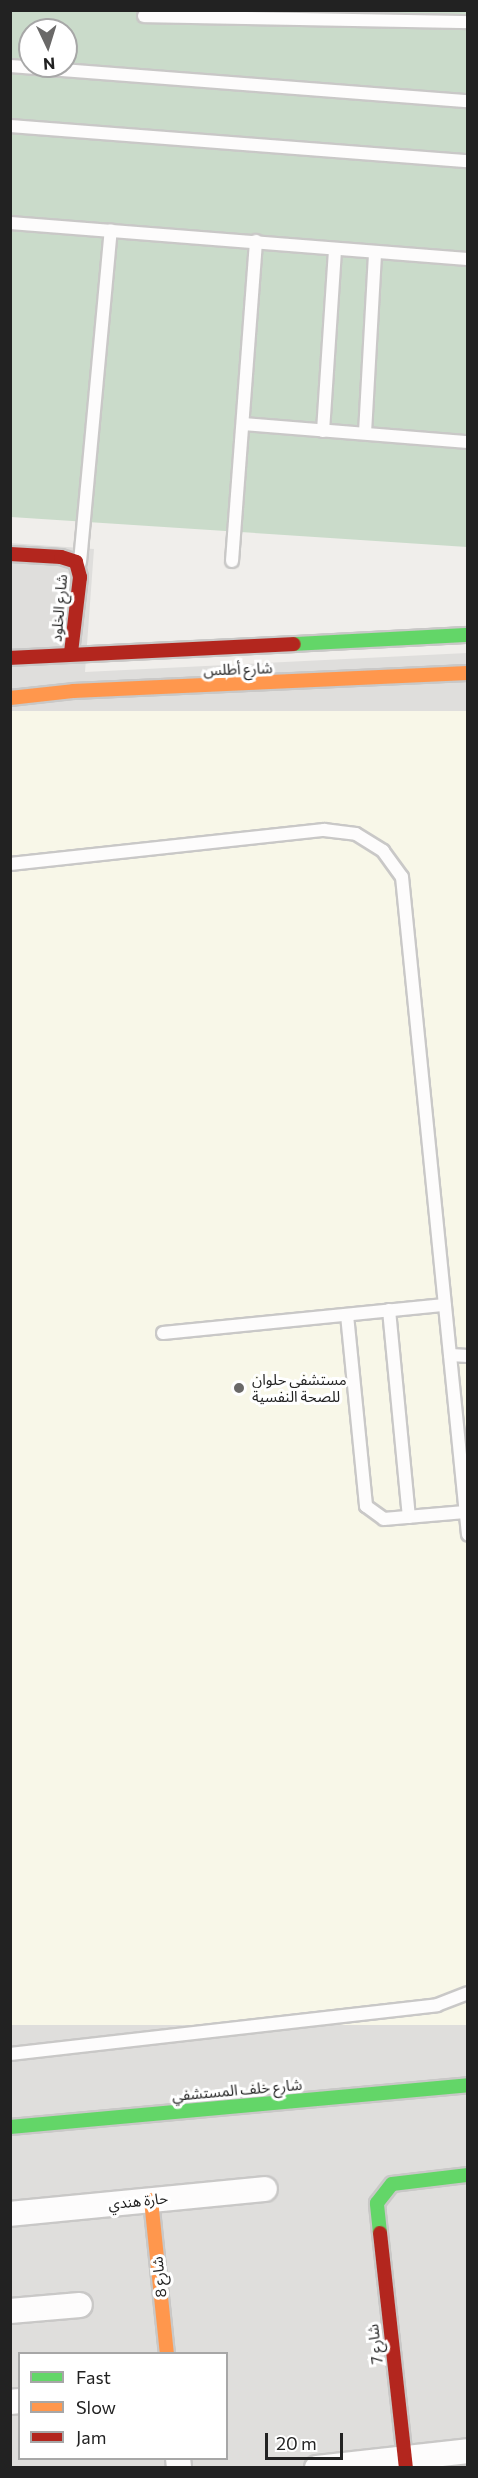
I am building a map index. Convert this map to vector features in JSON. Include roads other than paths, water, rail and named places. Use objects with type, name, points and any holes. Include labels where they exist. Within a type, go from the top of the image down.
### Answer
[{"type":"street","name":"شارع الخلود","points":[[10,554],[69,558],[80,570],[71,652]]},
{"type":"street","name":"شارع أطلس","points":[[10,658],[71,652],[468,635]]},
{"type":"street","name":"شارع أطلس","points":[[10,698],[73,691],[333,682],[468,673]]},
{"type":"street","name":"شارع خلف المستشفي","points":[[10,2127],[468,2085]]},
{"type":"street","name":"شارع 7","points":[[406,2463],[376,2203],[392,2184],[468,2175]]},
{"type":"street","name":"حارة هندي","points":[[10,2214],[265,2189]]},
{"type":"street","name":"شارع 8","points":[[151,2200],[167,2352]]},
{"type":"street","points":[[10,2312],[80,2305]]},
{"type":"street","points":[[317,2468],[406,2463],[468,2451]]},
{"type":"lane","points":[[144,16],[468,22]]},
{"type":"lane","points":[[10,66],[468,102]]},
{"type":"lane","points":[[10,126],[468,160]]},
{"type":"lane","points":[[10,223],[468,259]]},
{"type":"lane","points":[[80,570],[111,230]]},
{"type":"lane","points":[[232,561],[256,241]]},
{"type":"lane","points":[[323,431],[335,249]]},
{"type":"lane","points":[[365,433],[375,252]]},
{"type":"lane","points":[[243,424],[468,442]]},
{"type":"lane","points":[[10,864],[324,830],[356,834],[383,850],[402,877],[450,1355],[464,1460],[468,1535]]},
{"type":"lane","points":[[164,1333],[445,1305]]},
{"type":"lane","points":[[389,1310],[409,1517]]},
{"type":"lane","points":[[347,1315],[366,1506],[384,1519],[465,1512]]},
{"type":"lane","points":[[450,1355],[468,1356]]},
{"type":"lane","points":[[10,2054],[437,2005],[468,1993]]},
{"type":"place","name":"مستشفي حلوان للصحة النفسية","points":[[239,1388]]}]
